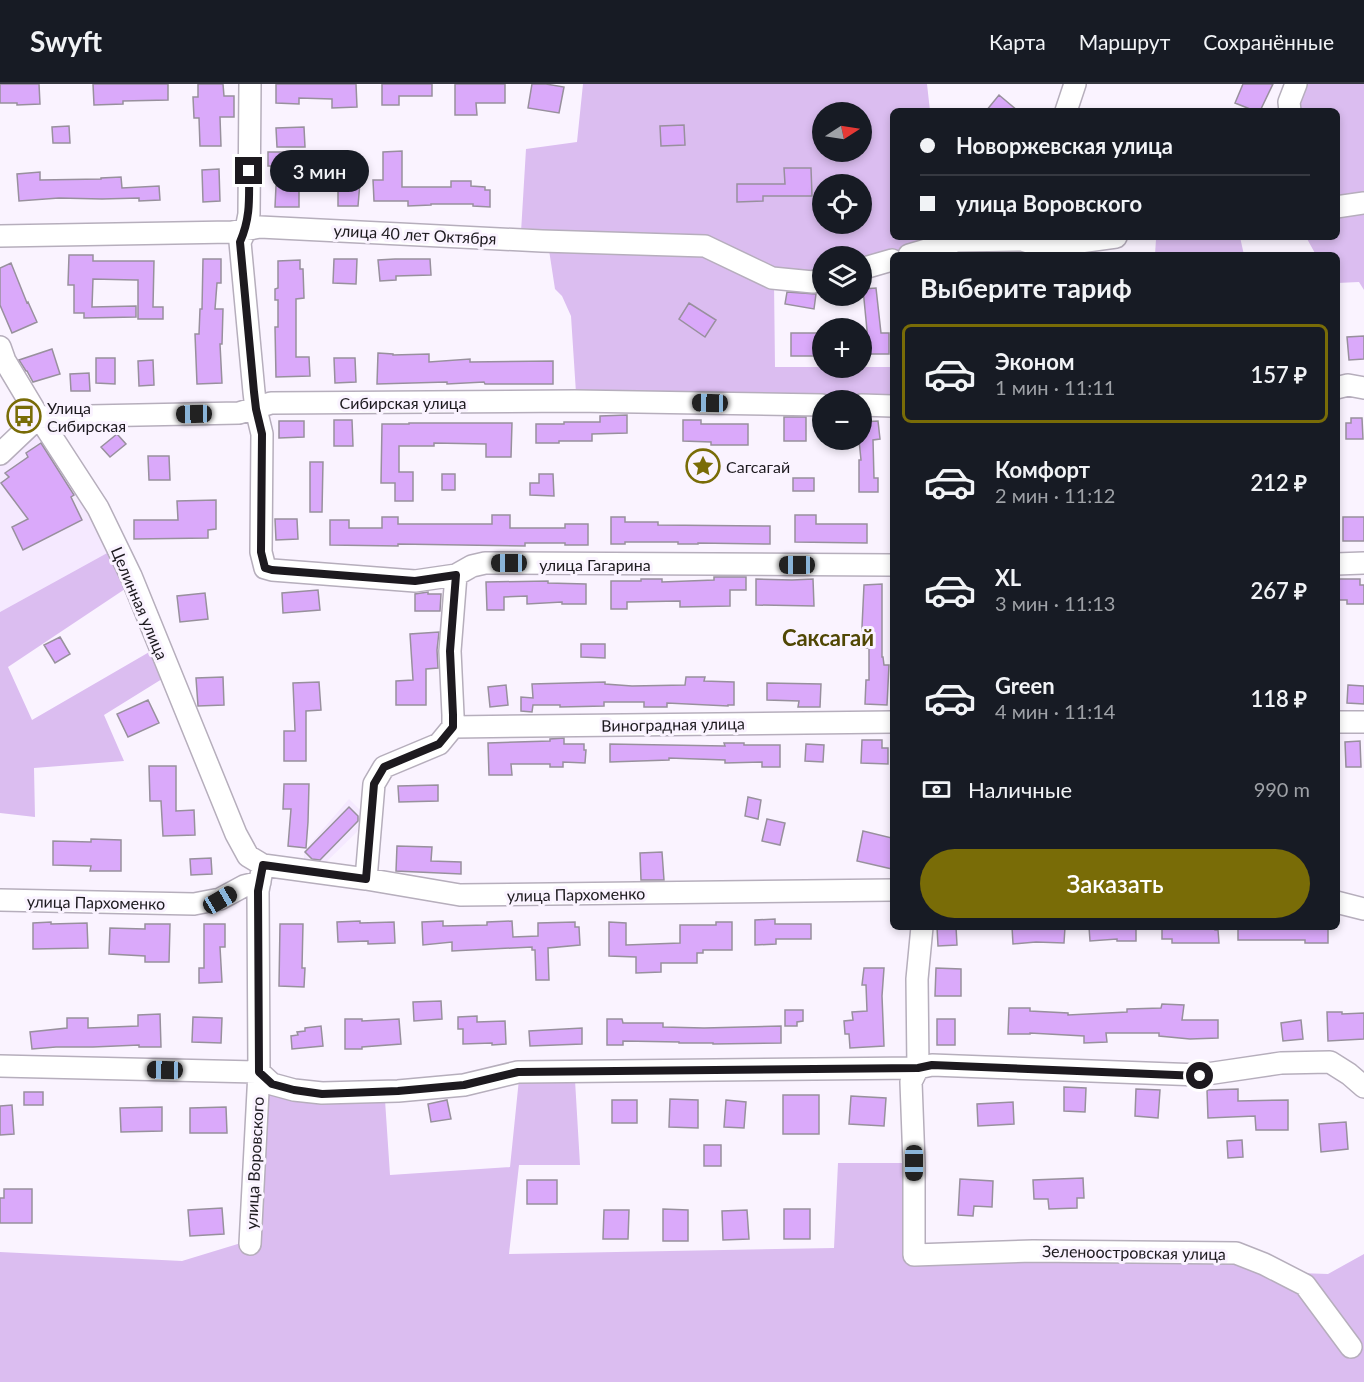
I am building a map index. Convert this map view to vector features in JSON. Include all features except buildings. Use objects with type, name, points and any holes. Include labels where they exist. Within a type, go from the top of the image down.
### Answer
[{"type":"street","points":[[250,84],[249,214],[240,242],[256,409]]},
{"type":"street","points":[[1067,108],[1075,84]]},
{"type":"street","points":[[1290,108],[1289,102],[1296,84]]},
{"type":"street","points":[[1340,206],[1364,203]]},
{"type":"street","name":"улица 40 лет Октября","points":[[0,236],[232,232],[260,227],[542,241],[705,246],[772,278],[812,282]]},
{"type":"street","points":[[919,252],[957,241],[979,240]]},
{"type":"street","points":[[1027,240],[1044,247],[1094,240]]},
{"type":"street","points":[[872,266],[890,261]]},
{"type":"street","name":"Целинная улица","points":[[2,355],[98,508],[131,576],[236,834],[261,873]]},
{"type":"street","points":[[1340,387],[1348,385],[1364,388]]},
{"type":"street","name":"Сибирская улица","points":[[39,417],[239,413],[271,403],[575,401],[812,405]]},
{"type":"street","points":[[872,405],[890,406]]},
{"type":"street","name":"улица Гагарина","points":[[256,409],[262,434],[261,552],[265,568],[272,570],[415,581],[456,575],[472,566],[485,563],[890,565]]},
{"type":"street","points":[[0,454],[39,417]]},
{"type":"street","points":[[1340,564],[1364,563]]},
{"type":"street","points":[[366,879],[374,784],[384,767],[439,744],[453,727],[450,651],[456,575]]},
{"type":"street","name":"Виноградная улица","points":[[453,727],[890,722]]},
{"type":"street","points":[[1340,722],[1364,722]]},
{"type":"street","name":"улица Пархоменко","points":[[0,900],[194,904],[220,900],[261,873],[366,879],[460,896],[890,890]]},
{"type":"street","name":"улица Воровского","points":[[250,1245],[259,1072],[258,891],[261,873]]},
{"type":"street","points":[[1340,903],[1364,909]]},
{"type":"street","points":[[918,1068],[917,979],[922,930]]},
{"type":"street","points":[[0,1066],[259,1072],[272,1084],[322,1094],[398,1091],[464,1085],[518,1072],[918,1068],[932,1065],[1200,1076],[1281,1063],[1330,1062],[1364,1087]]},
{"type":"street","name":"Зеленоостровская улица","points":[[918,1068],[911,1082],[914,1256],[1033,1251],[1236,1254],[1264,1264],[1305,1285],[1351,1347]]},
{"type":"shaded area","points":[[583,84],[927,84],[930,108],[890,108],[890,240],[937,240],[897,252],[890,252],[890,254],[872,260],[872,246],[812,246],[812,275],[774,282],[775,367],[812,367],[812,378],[872,378],[872,367],[890,367],[890,400],[872,400],[872,390],[812,390],[812,399],[576,393],[571,316],[562,296],[555,289],[549,250],[521,232],[526,149],[577,142]]},
{"type":"shaded area","points":[[1304,84],[1364,84],[1364,290],[1359,282],[1340,283],[1340,252],[1314,252],[1308,240],[1340,240],[1340,108],[1298,108]]},
{"type":"shaded area","points":[[1156,240],[1241,240],[1243,252],[1155,252]]},
{"type":"shaded area","points":[[42,432],[109,552],[0,612],[0,461],[29,433]]},
{"type":"shaded area","points":[[109,552],[125,589],[8,667],[32,720],[151,651],[162,679],[104,715],[124,761],[34,768],[35,817],[0,813],[0,612]]},
{"type":"shaded area","points":[[349,799],[364,814],[364,825],[321,867],[304,865],[304,851]]},
{"type":"shaded area","points":[[519,1079],[575,1080],[580,1165],[519,1165],[509,1254],[834,1248],[838,1163],[908,1163],[912,1265],[1235,1257],[1299,1273],[1328,1274],[1364,1254],[1364,1382],[0,1382],[0,1252],[182,1261],[241,1243],[255,1087],[385,1100],[390,1175],[510,1167]]},
{"type":"place","name":"Улица Сибирская","points":[[24,416]]},
{"type":"place","name":"Сагсагай","points":[[703,466]]},
{"type":"district","name":"Саксагай","points":[[828,637]]},
{"type":"route","points":[[249,171],[249,214],[240,242],[254,392],[262,434],[261,552],[265,568],[415,581],[456,575],[450,651],[453,727],[439,744],[384,767],[374,784],[366,879],[263,865],[258,891],[259,1072],[272,1084],[322,1094],[398,1091],[464,1085],[518,1072],[918,1068],[932,1065],[1200,1076]]}]
